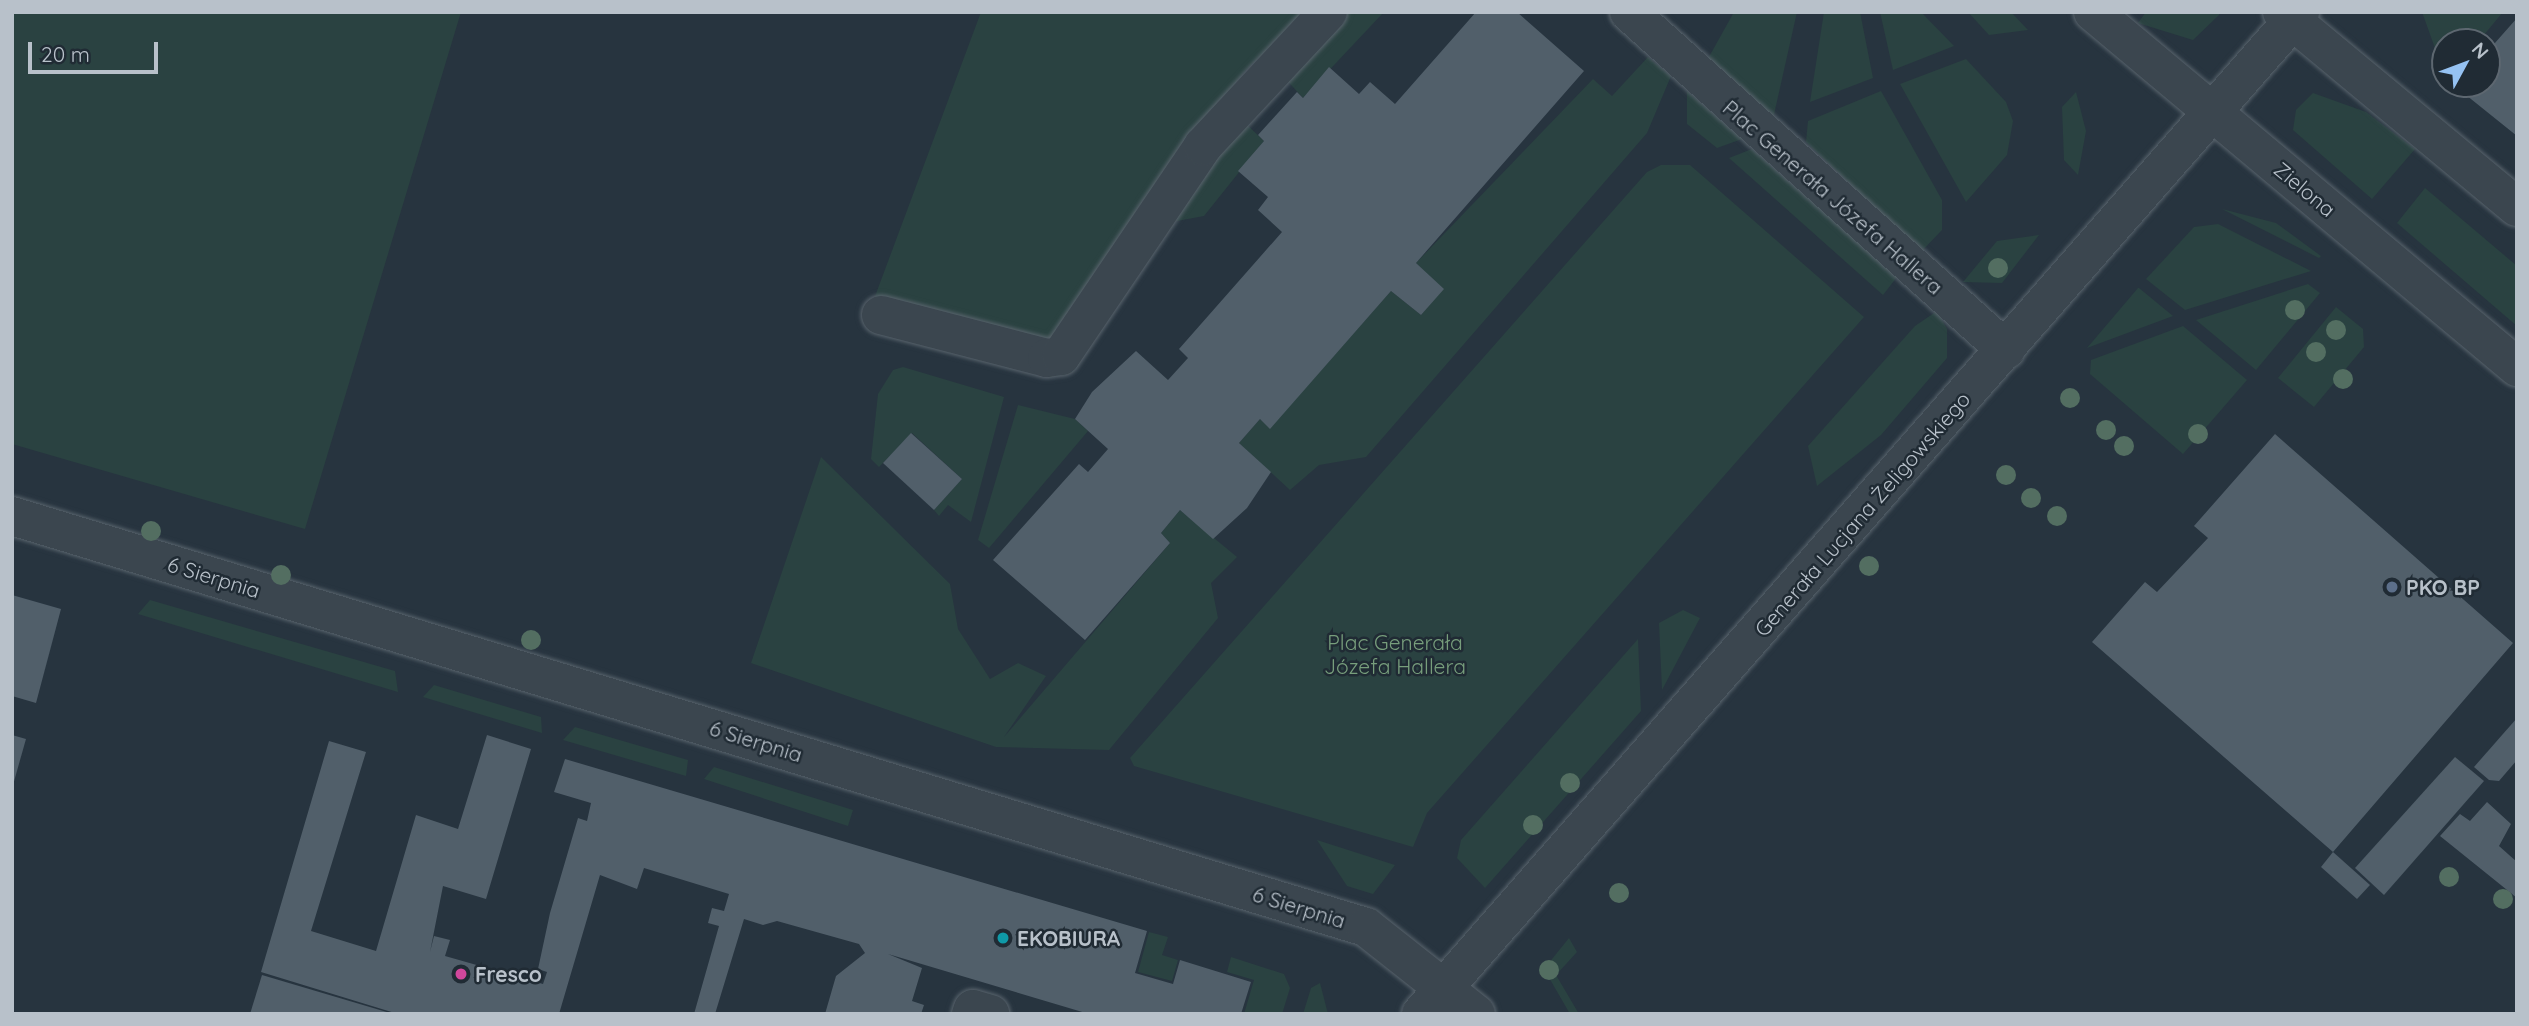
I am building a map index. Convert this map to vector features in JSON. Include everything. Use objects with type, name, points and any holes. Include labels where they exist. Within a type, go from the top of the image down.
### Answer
[{"type":"street","points":[[881,315],[1048,358],[1061,356],[1203,146],[1328,12]]},
{"type":"street","name":"Plac Generała Józefa Hallera","points":[[1629,12],[2006,350]]},
{"type":"street","name":"Zielona","points":[[2093,12],[2517,367]]},
{"type":"street","points":[[2292,15],[2517,207]]},
{"type":"street","name":"Generała Lucjana Żeligowskiego","points":[[1433,1000],[2214,113],[2292,15]]},
{"type":"street","name":"6 Sierpnia","points":[[12,516],[1366,927],[1433,1000],[1476,1014]]},
{"type":"street","points":[[971,1014],[990,1014]]},
{"type":"green space","points":[[12,12],[461,12],[305,529],[12,444]]},
{"type":"green space","points":[[981,12],[1307,12],[1246,70],[1206,119],[1050,345],[874,299]]},
{"type":"green space","points":[[1345,12],[1384,12],[1303,98],[1282,75]]},
{"type":"green space","points":[[1734,12],[1797,12],[1773,119],[1705,64]]},
{"type":"green space","points":[[1824,12],[1860,12],[1873,78],[1810,102]]},
{"type":"green space","points":[[1880,12],[1921,12],[1954,46],[1893,70]]},
{"type":"green space","points":[[1968,12],[2011,12],[2028,30],[1989,35]]},
{"type":"green space","points":[[2146,12],[2219,12],[2219,15],[2193,40],[2138,23]]},
{"type":"green space","points":[[2422,12],[2503,12],[2490,28],[2431,28],[2431,37]]},
{"type":"green space","points":[[1648,57],[1671,76],[1647,133],[1366,457],[1319,465],[1290,490],[1239,443],[1260,419],[1270,428],[1391,291],[1421,315],[1443,289],[1416,263],[1593,79],[1612,96]]},
{"type":"green space","points":[[1966,59],[2006,102],[2013,121],[2007,155],[1966,202],[1900,84]]},
{"type":"green space","points":[[1687,91],[1742,139],[1717,148],[1687,124]]},
{"type":"green space","points":[[1881,91],[1942,200],[1942,230],[1921,252],[1806,142],[1808,121]]},
{"type":"green space","points":[[2076,92],[2086,131],[2078,175],[2064,160],[2062,107]]},
{"type":"green space","points":[[2313,93],[2366,112],[2415,149],[2372,199],[2293,130],[2296,110]]},
{"type":"green space","points":[[1242,120],[1264,141],[1204,216],[1177,221],[1169,211]]},
{"type":"green space","points":[[1752,149],[1897,277],[1883,295],[1729,158]]},
{"type":"green space","name":"Plac Generała Józefa Hallera","points":[[1661,165],[1690,165],[1864,317],[1427,813],[1413,847],[1134,766],[1130,758],[1647,172]]},
{"type":"green space","points":[[2425,188],[2517,266],[2517,326],[2397,223]]},
{"type":"green space","points":[[2222,209],[2276,223],[2321,256],[2319,258]]},
{"type":"green space","points":[[2218,224],[2311,271],[2185,310],[2146,279],[2194,227]]},
{"type":"green space","points":[[2039,235],[2002,283],[1963,282],[1997,241]]},
{"type":"green space","points":[[2308,284],[2320,293],[2256,370],[2196,320]]},
{"type":"green space","points":[[2138,288],[2173,316],[2087,348]]},
{"type":"green space","points":[[2336,307],[2363,329],[2364,347],[2314,407],[2278,378]]},
{"type":"green space","points":[[1937,311],[1947,329],[1947,358],[1881,435],[1817,486],[1808,446],[1915,326]]},
{"type":"green space","points":[[2183,326],[2247,380],[2183,454],[2090,374],[2091,360]]},
{"type":"green space","points":[[903,367],[1004,397],[971,522],[948,505],[939,516],[934,510],[962,479],[912,433],[879,467],[871,459],[878,394],[893,370]]},
{"type":"green space","points":[[1018,405],[1075,419],[1088,431],[989,548],[978,540]]},
{"type":"green space","points":[[821,457],[950,584],[958,629],[990,679],[1018,663],[1046,676],[1004,737],[1170,543],[1161,533],[1180,510],[1237,557],[1211,583],[1218,618],[1109,750],[996,747],[751,663]]},
{"type":"green space","points":[[150,600],[395,671],[398,692],[138,614]]},
{"type":"green space","points":[[1683,610],[1700,618],[1662,690],[1659,623]]},
{"type":"green space","points":[[1638,639],[1641,711],[1485,888],[1457,858],[1461,840]]},
{"type":"green space","points":[[434,685],[541,717],[542,733],[423,697]]},
{"type":"green space","points":[[575,727],[688,760],[686,776],[563,740]]},
{"type":"green space","points":[[714,767],[853,810],[848,826],[704,779]]},
{"type":"green space","points":[[1317,840],[1395,865],[1373,894],[1347,886]]},
{"type":"green space","points":[[1149,932],[1168,937],[1162,955],[1178,960],[1172,981],[1138,972]]},
{"type":"green space","points":[[1569,938],[1577,952],[1556,975],[1579,1014],[1570,1014],[1544,969]]},
{"type":"green space","points":[[1231,957],[1284,974],[1290,988],[1282,1014],[1244,1014],[1254,980],[1227,972]]},
{"type":"green space","points":[[1320,983],[1328,1014],[1303,1014],[1311,988]]},
{"type":"building","points":[[1476,12],[1517,12],[1584,71],[1416,263],[1444,289],[1421,315],[1391,291],[1270,429],[1260,419],[1239,443],[1271,472],[1247,508],[1213,539],[1180,510],[1161,533],[1170,543],[1085,640],[993,560],[1079,464],[1088,472],[1108,449],[1075,419],[1092,392],[1136,351],[1168,380],[1188,358],[1179,349],[1282,232],[1258,210],[1268,197],[1238,171],[1264,141],[1258,135],[1297,92],[1303,98],[1329,67],[1359,94],[1370,82],[1395,104]]},
{"type":"building","points":[[2517,18],[2517,136],[2470,98],[2501,98],[2501,36]]},
{"type":"building","points":[[911,433],[962,479],[934,510],[883,463]]},
{"type":"building","points":[[2275,434],[2513,643],[2333,852],[2092,642],[2145,582],[2157,592],[2208,538],[2194,526]]},
{"type":"building","points":[[12,595],[61,609],[36,703],[12,696]]},
{"type":"building","points":[[2517,718],[2517,760],[2499,781],[2489,780],[2474,767]]},
{"type":"building","points":[[12,735],[26,739],[13,785],[12,785]]},
{"type":"building","points":[[487,735],[531,749],[486,899],[443,886],[430,952],[434,936],[450,940],[445,956],[543,984],[547,972],[538,969],[550,913],[578,818],[587,821],[591,803],[554,792],[565,759],[1147,931],[1135,973],[1173,984],[1180,960],[1251,982],[1241,1014],[1089,1014],[888,954],[922,968],[912,1001],[924,1005],[921,1014],[825,1014],[836,976],[865,953],[859,944],[777,921],[763,925],[744,919],[715,1014],[694,1014],[719,926],[708,923],[712,908],[724,911],[729,894],[644,868],[637,889],[600,875],[559,1014],[398,1014],[261,972],[329,741],[366,752],[311,931],[376,951],[416,815],[458,829]]},
{"type":"building","points":[[2455,757],[2484,781],[2384,895],[2355,868]]},
{"type":"building","points":[[2487,802],[2511,824],[2499,846],[2517,862],[2517,898],[2440,836],[2460,814],[2470,821]]},
{"type":"building","points":[[2333,852],[2370,885],[2357,899],[2321,867]]},
{"type":"building","points":[[262,975],[390,1013],[390,1014],[250,1014]]},
{"type":"place","name":"PKO BP","points":[[2392,587]]},
{"type":"place","name":"EKOBIURA","points":[[1003,938]]},
{"type":"place","name":"Fresco","points":[[461,974]]}]
